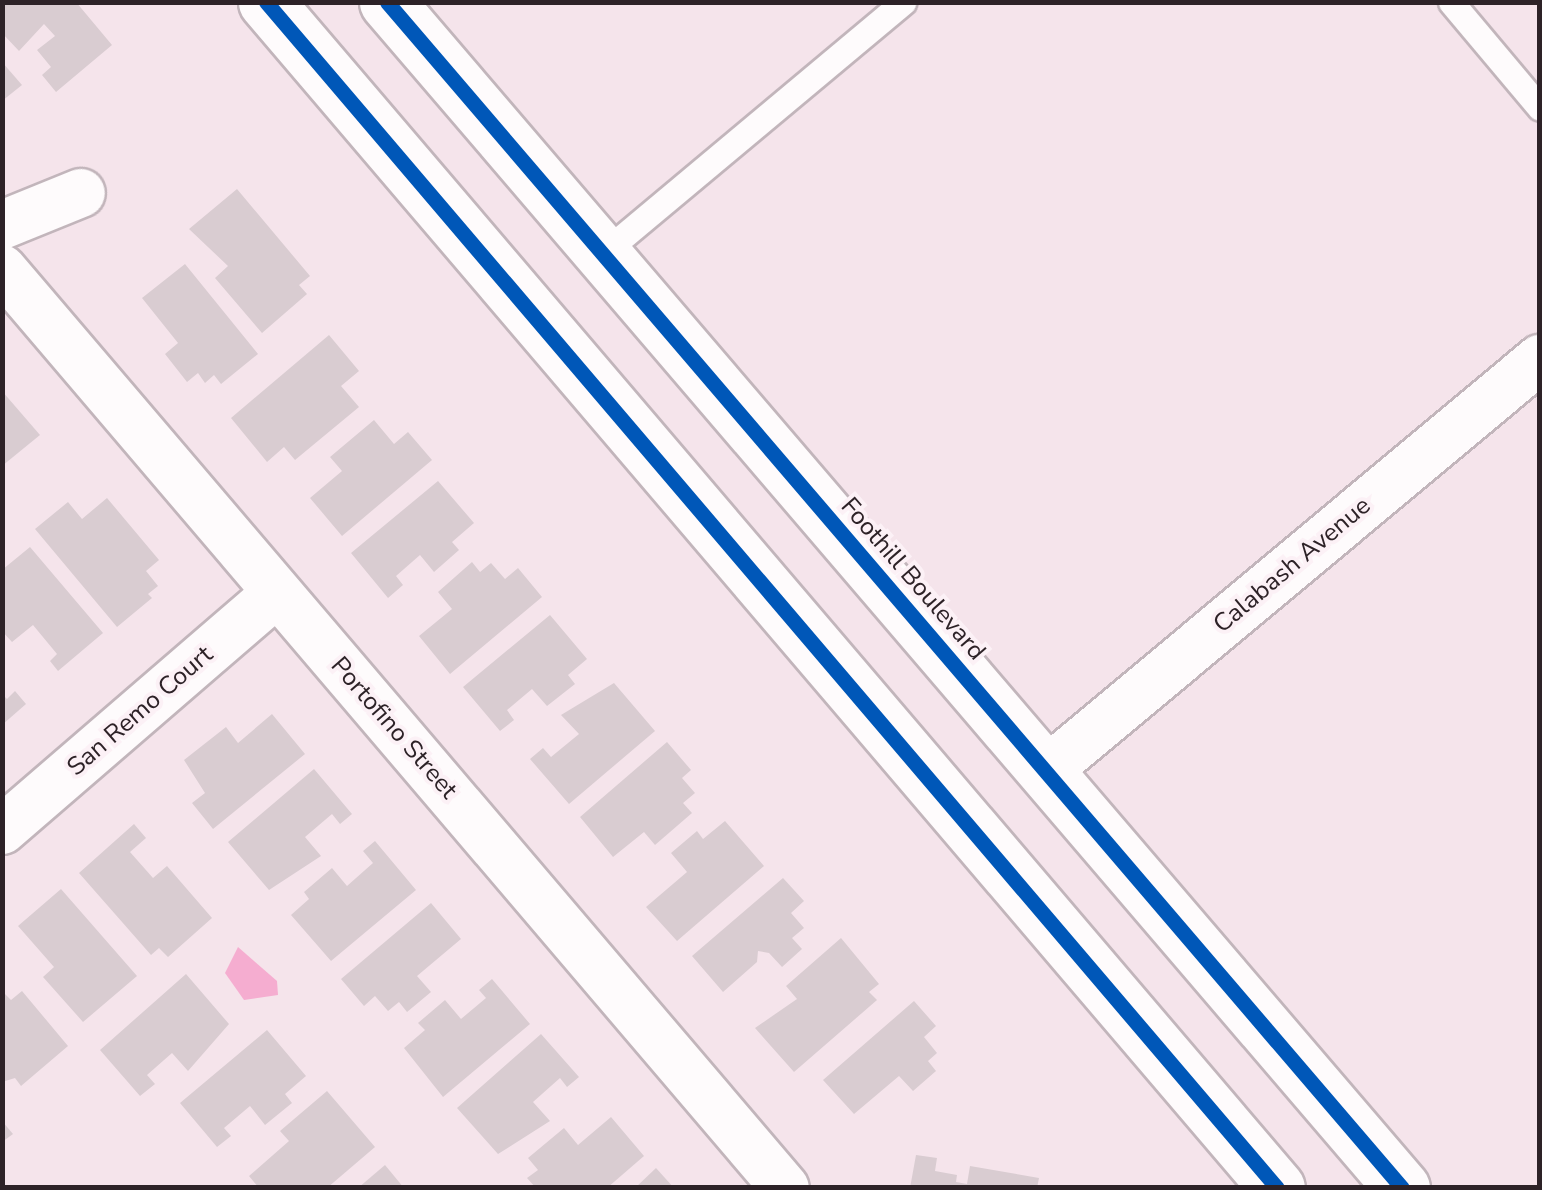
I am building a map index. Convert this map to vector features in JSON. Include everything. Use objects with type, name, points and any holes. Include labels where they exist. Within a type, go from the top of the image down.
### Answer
[{"type":"main road","points":[[266,2],[1277,1188]]},
{"type":"main road","name":"Foothill Boulevard","points":[[387,2],[1402,1188]]},
{"type":"street","points":[[2,225],[81,194]]},
{"type":"street","name":"Portofino Street","points":[[2,268],[785,1188]]},
{"type":"street","name":"Calabash Avenue","points":[[1045,772],[1540,359]]},
{"type":"street","name":"San Remo Court","points":[[2,830],[277,593]]},
{"type":"lane","points":[[602,254],[903,2]]},
{"type":"lane","points":[[1451,2],[1540,108]]},
{"type":"shaded area","points":[[238,947],[277,981],[278,995],[244,1000],[225,973]]},
{"type":"building","points":[[2,2],[76,2],[112,45],[56,92],[42,75],[51,67],[37,50],[55,36],[44,24],[19,51],[2,33]]},
{"type":"building","points":[[2,62],[22,85],[2,101]]},
{"type":"building","points":[[237,189],[310,276],[299,285],[307,294],[262,333],[215,278],[228,266],[189,229]]},
{"type":"building","points":[[185,264],[258,354],[221,384],[214,375],[205,383],[198,373],[187,382],[165,354],[178,343],[142,298]]},
{"type":"building","points":[[329,335],[359,371],[341,386],[359,407],[295,460],[284,447],[267,462],[231,418]]},
{"type":"building","points":[[2,391],[40,435],[2,466]]},
{"type":"building","points":[[374,420],[394,444],[408,432],[432,460],[342,536],[310,498],[342,471],[330,457]]},
{"type":"building","points":[[438,481],[474,523],[452,542],[459,550],[434,572],[420,555],[396,576],[403,585],[388,598],[351,553]]},
{"type":"building","points":[[107,498],[159,560],[146,571],[158,586],[148,594],[152,598],[117,627],[35,529],[68,502],[82,519]]},
{"type":"building","points":[[30,547],[103,633],[58,671],[50,661],[57,654],[33,625],[12,642],[2,631],[2,570]]},
{"type":"building","points":[[472,562],[480,572],[491,563],[505,579],[518,568],[542,597],[450,674],[419,636],[452,609],[438,592]]},
{"type":"building","points":[[550,615],[587,659],[568,675],[575,684],[547,706],[532,689],[507,710],[514,720],[500,731],[463,687]]},
{"type":"building","points":[[614,683],[655,731],[569,804],[530,759],[543,748],[551,757],[579,734],[561,715]]},
{"type":"building","points":[[15,691],[26,704],[2,725],[2,694],[7,699]]},
{"type":"building","points":[[272,714],[305,754],[213,829],[192,803],[205,793],[184,760],[226,727],[238,743]]},
{"type":"building","points":[[667,742],[691,770],[682,778],[695,793],[683,803],[692,813],[655,845],[644,832],[613,857],[580,817]]},
{"type":"building","points":[[314,769],[352,814],[340,824],[332,814],[305,837],[321,856],[269,890],[228,842]]},
{"type":"building","points":[[725,821],[764,866],[677,941],[646,907],[687,872],[671,853],[697,831],[703,839]]},
{"type":"building","points":[[134,824],[146,838],[130,852],[153,878],[167,866],[212,918],[168,957],[159,948],[151,955],[79,873]]},
{"type":"building","points":[[375,841],[416,890],[331,961],[291,915],[309,899],[304,892],[332,868],[347,886],[373,863],[363,851]]},
{"type":"building","points":[[783,878],[804,901],[791,913],[804,928],[792,938],[802,949],[782,967],[769,953],[758,951],[757,962],[723,992],[692,956]]},
{"type":"building","points":[[61,889],[137,976],[83,1022],[43,977],[54,967],[18,926]]},
{"type":"building","points":[[431,903],[461,939],[417,976],[431,992],[407,1012],[399,1002],[388,1011],[375,996],[364,1006],[341,979]]},
{"type":"building","points":[[841,938],[879,984],[869,992],[877,1000],[794,1072],[755,1028],[797,999],[786,986]]},
{"type":"building","points":[[186,974],[229,1024],[188,1071],[172,1053],[147,1075],[155,1084],[140,1096],[100,1050]]},
{"type":"building","points":[[492,979],[530,1024],[443,1097],[404,1048],[425,1030],[418,1023],[445,1000],[461,1019],[486,998],[479,990]]},
{"type":"building","points":[[2,991],[11,1000],[22,991],[68,1046],[21,1086],[15,1078],[2,1082]]},
{"type":"building","points":[[914,1001],[936,1026],[924,1037],[937,1053],[928,1061],[936,1071],[913,1091],[899,1076],[854,1114],[823,1080]]},
{"type":"building","points":[[267,1030],[306,1076],[285,1094],[292,1103],[265,1125],[250,1106],[224,1128],[231,1136],[217,1147],[180,1103]]},
{"type":"building","points":[[541,1034],[579,1077],[567,1087],[560,1078],[533,1102],[550,1121],[498,1154],[457,1108]]},
{"type":"building","points":[[327,1091],[375,1147],[327,1188],[259,1188],[249,1176],[289,1141],[280,1131]]},
{"type":"building","points":[[611,1117],[644,1156],[607,1188],[536,1188],[527,1178],[538,1170],[528,1158],[564,1128],[578,1145]]},
{"type":"building","points":[[2,1121],[13,1134],[2,1142]]},
{"type":"building","points":[[916,1155],[937,1158],[935,1171],[957,1175],[956,1182],[967,1184],[970,1166],[1039,1178],[1037,1188],[910,1188]]},
{"type":"building","points":[[385,1165],[404,1188],[358,1188]]},
{"type":"building","points":[[656,1168],[674,1188],[635,1188]]},
{"type":"cycle path","points":[[266,2],[1277,1188]]},
{"type":"cycle path","points":[[387,2],[1402,1188]]}]
